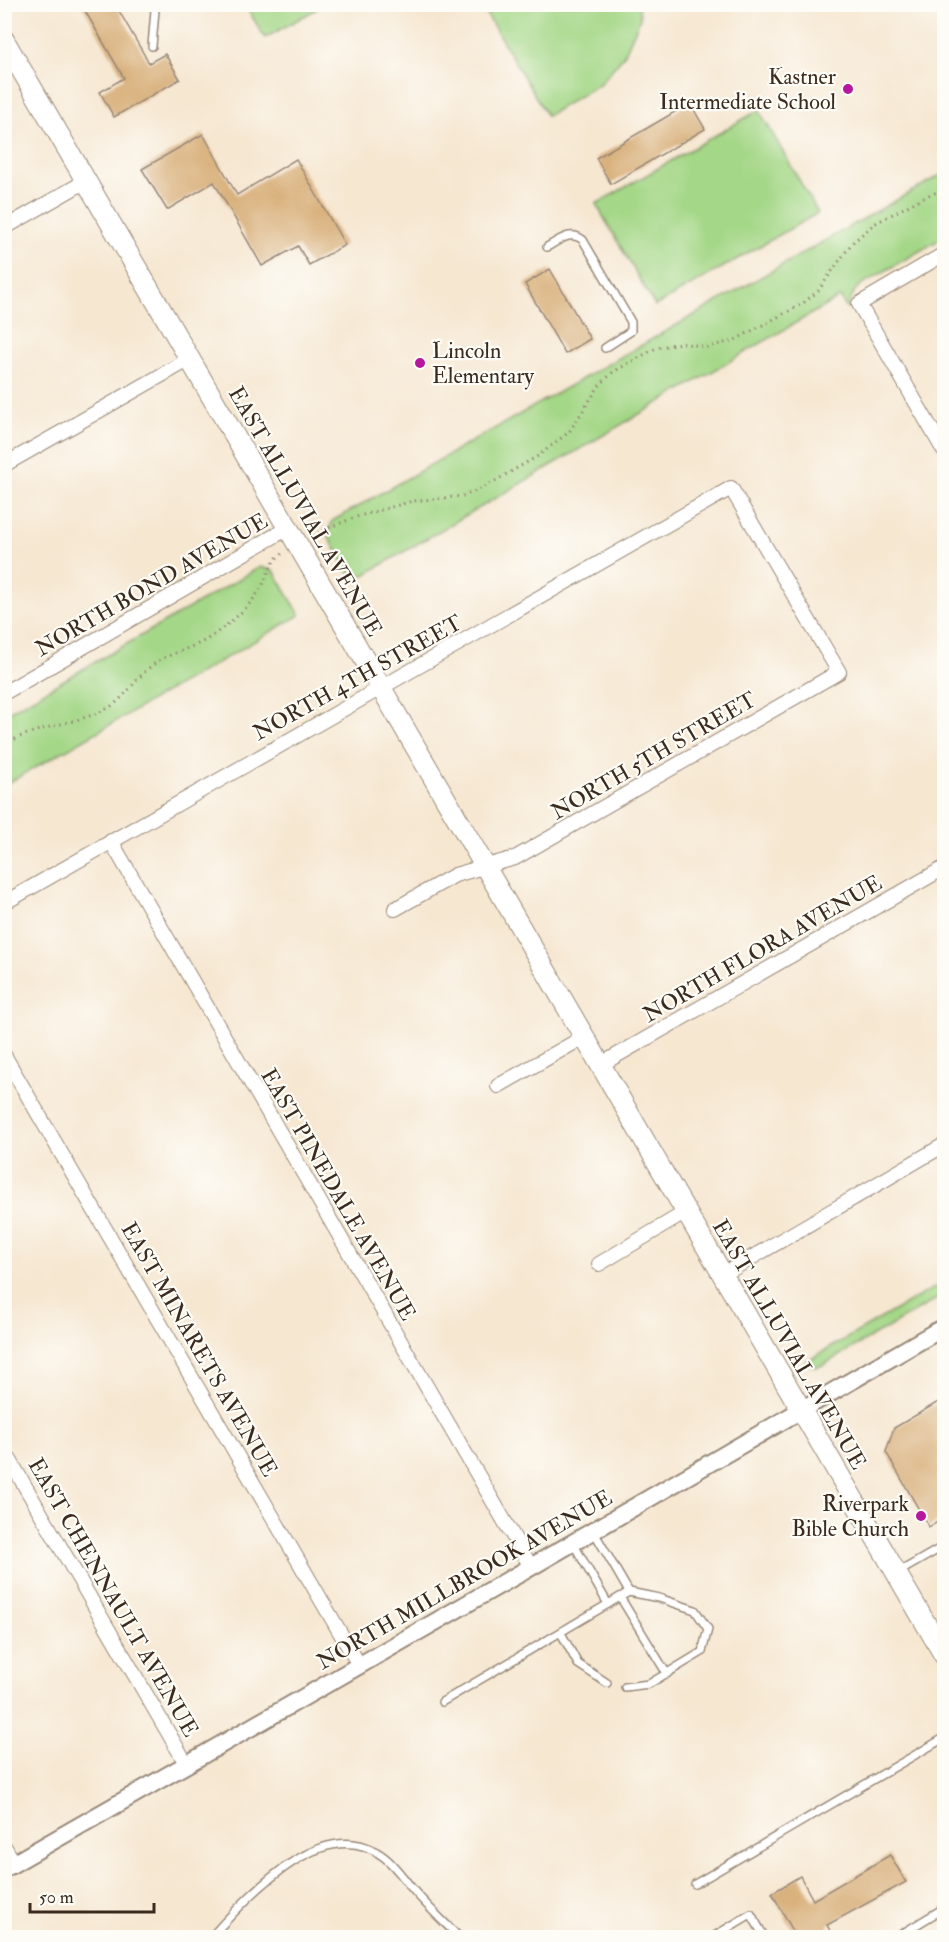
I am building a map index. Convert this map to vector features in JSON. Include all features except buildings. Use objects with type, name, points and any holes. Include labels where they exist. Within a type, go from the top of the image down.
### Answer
[{"type":"main road","name":"EAST ALLUVIAL AVENUE","points":[[4,40],[945,1655]]},
{"type":"street","points":[[4,228],[86,181]]},
{"type":"street","points":[[945,254],[859,304],[945,451]]},
{"type":"street","points":[[4,465],[190,359]]},
{"type":"street","name":"NORTH 4TH STREET","points":[[4,903],[731,488],[839,672]]},
{"type":"street","name":"NORTH BOND AVENUE","points":[[4,693],[288,528]]},
{"type":"street","name":"NORTH 5TH STREET","points":[[484,867],[515,858],[839,672]]},
{"type":"street","name":"EAST PINEDALE AVENUE","points":[[111,842],[531,1567]]},
{"type":"street","points":[[395,909],[454,875],[484,867]]},
{"type":"street","name":"NORTH FLORA AVENUE","points":[[600,1065],[944,869]]},
{"type":"street","points":[[498,1086],[584,1037]]},
{"type":"street","name":"EAST MINARETS AVENUE","points":[[4,1055],[359,1665]]},
{"type":"street","points":[[722,1275],[945,1145]]},
{"type":"street","name":"EAST ALLUVIAL AVENUE","points":[[599,1264],[686,1212]]},
{"type":"street","name":"NORTH MILLBROOK AVENUE","points":[[9,1866],[945,1327]]},
{"type":"street","name":"EAST CHENNAULT AVENUE","points":[[4,1450],[187,1765]]},
{"type":"street","points":[[4,1846],[9,1866]]},
{"type":"lane","points":[[152,4],[155,10],[152,46]]},
{"type":"lane","points":[[548,247],[568,235],[577,235],[583,240],[631,322],[631,331],[626,336],[605,348]]},
{"type":"lane","points":[[594,1531],[629,1592]]},
{"type":"lane","points":[[573,1543],[608,1604]]},
{"type":"lane","points":[[897,1573],[945,1546]]},
{"type":"lane","points":[[442,1702],[629,1592],[659,1598],[695,1610],[708,1629],[702,1652],[649,1684],[625,1687]]},
{"type":"lane","points":[[620,1597],[667,1674]]},
{"type":"lane","points":[[561,1633],[578,1664],[607,1683]]},
{"type":"lane","points":[[695,1884],[945,1738]]},
{"type":"lane","points":[[210,1938],[271,1876],[310,1853],[333,1844],[359,1844],[384,1857],[460,1938]]},
{"type":"lane","points":[[895,1938],[945,1908]]},
{"type":"lane","points":[[711,1938],[751,1914],[765,1938]]},
{"type":"path","points":[[325,529],[413,501],[463,496],[481,489],[538,456],[569,432],[599,386],[614,372],[656,348],[681,343],[707,347],[733,342],[802,304],[818,291],[852,243],[874,224],[926,196],[945,190]]},
{"type":"path","points":[[4,745],[19,736],[108,709],[121,700],[138,677],[153,664],[197,646],[235,619],[261,588],[272,560]]},
{"type":"green space","points":[[245,5],[324,5],[265,38]]},
{"type":"green space","points":[[481,5],[639,5],[640,19],[624,55],[601,83],[547,116]]},
{"type":"green space","points":[[759,110],[818,213],[655,306],[596,204]]},
{"type":"green space","points":[[944,173],[944,237],[862,284],[855,290],[847,309],[840,297],[354,581],[328,536],[332,521]]},
{"type":"green space","points":[[260,567],[274,571],[300,615],[5,785],[5,714]]},
{"type":"green space","points":[[944,1282],[944,1295],[823,1365],[816,1367],[805,1362]]},
{"type":"place","name":"Kastner Intermediate School","points":[[848,89]]},
{"type":"place","name":"Lincoln Elementary","points":[[420,363]]},
{"type":"place","name":"Riverpark Bible Church","points":[[921,1516]]}]
